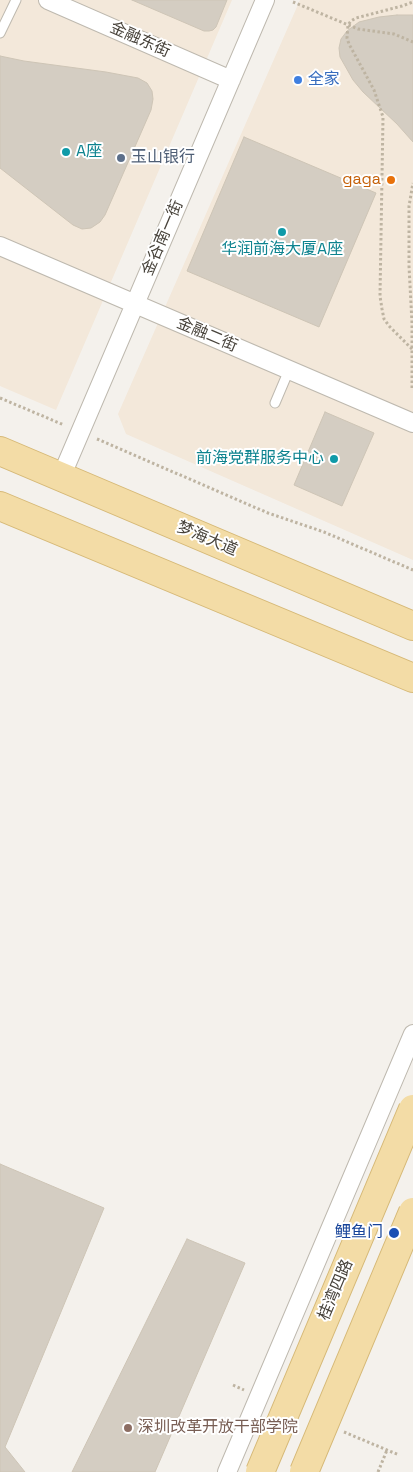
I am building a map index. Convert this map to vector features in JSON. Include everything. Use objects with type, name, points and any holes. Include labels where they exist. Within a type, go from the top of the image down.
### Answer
[{"type":"main road","name":"梦海大道","points":[[0,451],[413,626]]},
{"type":"main road","points":[[0,506],[413,678]]},
{"type":"main road","name":"桂湾四路","points":[[260,1472],[413,1109]]},
{"type":"main road","points":[[304,1472],[413,1212]]},
{"type":"street","name":"金融东街","points":[[48,0],[231,80]]},
{"type":"street","name":"金谷南一街","points":[[61,477],[265,0]]},
{"type":"street","name":"金融二街","points":[[0,246],[413,424]]},
{"type":"street","points":[[227,1472],[413,1034]]},
{"type":"lane","points":[[0,33],[16,0]]},
{"type":"lane","points":[[275,403],[289,370]]},
{"type":"path","points":[[293,2],[358,29],[394,34],[413,42]]},
{"type":"path","points":[[412,349],[384,319],[380,287],[383,118],[374,90],[347,38],[348,25],[356,18],[413,2]]},
{"type":"path","points":[[412,388],[412,323],[408,266],[409,206],[413,183]]},
{"type":"path","points":[[0,398],[268,513],[324,532],[413,570]]},
{"type":"path","points":[[378,1472],[387,1450]]},
{"type":"shaded area","points":[[0,0],[232,0],[56,410],[0,386]]},
{"type":"shaded area","points":[[300,0],[413,0],[413,560],[126,434],[118,414]]},
{"type":"building","points":[[132,0],[227,0],[216,27],[213,30],[204,31]]},
{"type":"building","points":[[397,15],[413,15],[413,142],[363,92],[353,80],[340,57],[341,39],[347,31],[359,22]]},
{"type":"building","name":"A座","points":[[0,56],[138,78],[147,83],[152,91],[151,110],[105,215],[100,222],[91,228],[82,229],[73,225],[0,168]]},
{"type":"building","name":"华润前海大厦A座","points":[[244,137],[376,193],[319,327],[187,271]]},
{"type":"building","name":"前海党群服务中心","points":[[325,412],[374,433],[342,506],[294,485]]},
{"type":"building","points":[[0,1164],[104,1208],[5,1447],[25,1472],[0,1472]]},
{"type":"building","points":[[187,1239],[245,1263],[155,1472],[72,1472]]},
{"type":"place","name":"全家","points":[[298,80]]},
{"type":"place","name":"A座","points":[[66,152]]},
{"type":"place","name":"玉山银行","points":[[121,158]]},
{"type":"place","name":"gaga","points":[[391,180]]},
{"type":"place","name":"华润前海大厦A座","points":[[282,232]]},
{"type":"place","name":"前海党群服务中心","points":[[334,459]]},
{"type":"place","name":"鲤鱼门","points":[[394,1233]]},
{"type":"place","name":"深圳改革开放干部学院","points":[[128,1428]]}]
